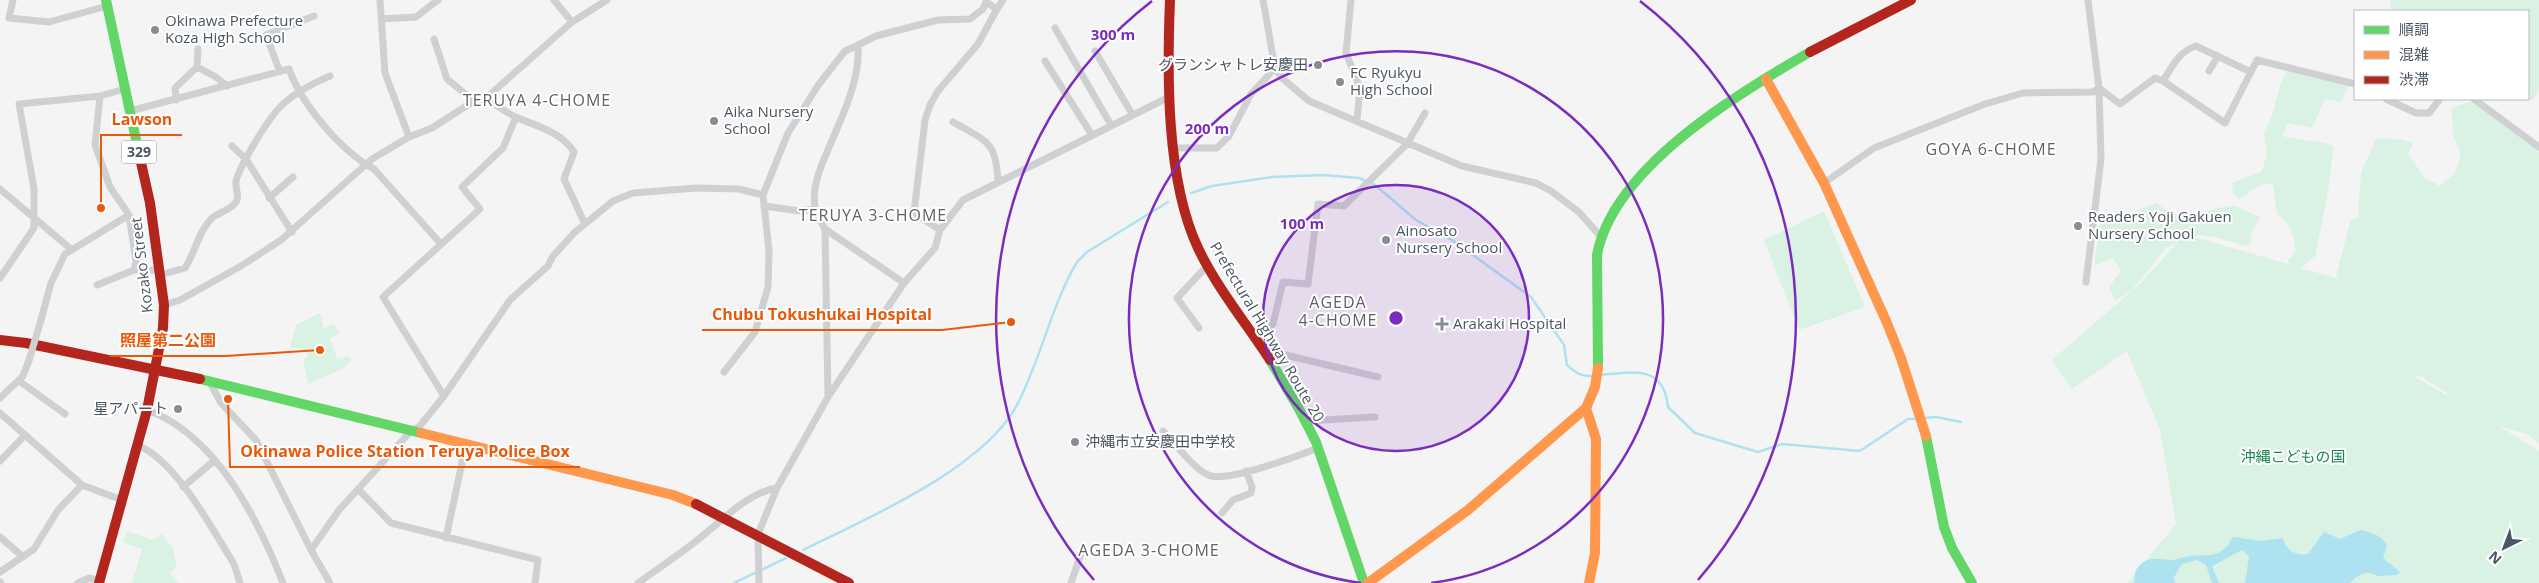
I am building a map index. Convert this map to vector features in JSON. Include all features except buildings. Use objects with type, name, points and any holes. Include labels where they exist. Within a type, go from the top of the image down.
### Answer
[{"type":"main road","name":"Prefectural Highway Route 20","points":[[1170,0],[1171,96],[1174,148],[1178,193],[1183,209],[1197,247],[1208,266],[1306,421],[1318,448],[1366,583]]},
{"type":"main road","points":[[1366,583],[1468,510],[1586,408],[1596,381],[1600,357],[1595,280],[1600,236],[1608,214],[1633,181],[1722,108],[1766,79],[1839,36],[1911,0]]},
{"type":"main road","name":"Kozako Street","points":[[99,582],[147,410],[164,305],[154,228],[106,3]]},
{"type":"main road","points":[[1766,79],[1824,183],[1887,322],[1923,424],[1944,527],[1952,548],[1972,583]]},
{"type":"main road","points":[[0,340],[26,343],[209,381],[672,494],[700,504],[849,583]]},
{"type":"main road","points":[[1586,408],[1596,439],[1595,553],[1591,582]]},
{"type":"street","points":[[12,0],[9,18],[49,22],[106,3]]},
{"type":"street","points":[[380,0],[384,73],[409,137]]},
{"type":"street","points":[[382,19],[416,17],[438,0]]},
{"type":"street","points":[[554,0],[572,22]]},
{"type":"street","points":[[485,99],[572,22],[607,0]]},
{"type":"street","points":[[940,230],[914,213],[925,120],[930,105],[938,91],[978,44],[1002,0]]},
{"type":"street","points":[[1263,0],[1275,68],[1282,78],[1309,101],[1462,166],[1536,183],[1551,191],[1579,212],[1600,236]]},
{"type":"street","points":[[1351,0],[1346,53],[1360,88],[1357,121]]},
{"type":"street","points":[[2086,282],[2101,159],[2100,88],[2088,0]]},
{"type":"street","points":[[724,372],[755,332],[768,288],[769,251],[763,195],[788,133],[819,84],[845,51],[876,36],[938,20],[970,18],[979,13],[987,1],[997,9]]},
{"type":"street","points":[[280,72],[266,35],[314,16]]},
{"type":"street","points":[[1055,28],[1111,125]]},
{"type":"street","points":[[434,39],[447,79],[474,100]]},
{"type":"street","points":[[828,397],[825,229],[815,209],[816,182],[822,162],[853,85],[859,62],[858,45]]},
{"type":"street","points":[[2163,81],[2178,58],[2188,48],[2196,46],[2251,72]]},
{"type":"street","points":[[176,100],[175,88],[197,68],[198,49]]},
{"type":"street","points":[[1095,51],[1132,114]]},
{"type":"street","points":[[2209,71],[2218,56]]},
{"type":"street","points":[[2100,88],[2120,104],[2155,78],[2163,81],[2225,123],[2257,60],[2354,84]]},
{"type":"street","points":[[1045,61],[1092,135]]},
{"type":"street","points":[[197,68],[216,77],[226,86]]},
{"type":"street","points":[[1174,148],[1218,148],[1229,136],[1251,94],[1275,68]]},
{"type":"street","points":[[130,111],[289,69],[300,93],[334,136],[352,155],[374,169],[441,244]]},
{"type":"street","points":[[98,285],[134,270],[160,272],[185,268],[192,257],[200,233],[213,217],[234,204],[238,199],[236,182],[246,159],[279,108],[315,82],[330,76]]},
{"type":"street","points":[[1824,183],[1874,148],[1985,104],[2023,93],[2093,92],[2100,88]]},
{"type":"street","points":[[0,278],[34,228],[34,189],[19,104],[100,96],[125,89]]},
{"type":"street","points":[[100,96],[95,145],[110,187],[128,215],[136,262],[134,270]]},
{"type":"street","points":[[759,583],[758,534],[776,488],[828,397],[904,283],[934,248],[940,230],[963,200],[1171,96]]},
{"type":"street","points":[[164,305],[180,300],[241,266],[292,232],[366,165],[409,137],[432,128],[474,100],[485,99],[516,117],[541,126],[558,136],[570,147],[574,152],[564,179],[585,224]]},
{"type":"street","points":[[2388,100],[2416,113],[2429,113],[2439,100]]},
{"type":"street","points":[[2475,100],[2539,147]]},
{"type":"street","points":[[1256,340],[1273,324],[1283,282],[1308,284],[1318,204],[1344,206],[1407,144],[1425,113]]},
{"type":"street","points":[[444,396],[383,296],[480,209],[462,187],[504,148],[516,117]]},
{"type":"street","points":[[954,122],[988,143],[996,155],[998,182]]},
{"type":"street","points":[[232,146],[246,159],[292,232]]},
{"type":"street","points":[[269,198],[293,177]]},
{"type":"street","points":[[311,550],[339,510],[411,431],[419,427],[444,396],[510,300],[548,266],[553,256],[585,224],[614,201],[633,194],[696,188],[739,189],[763,195]]},
{"type":"street","points":[[0,189],[72,250]]},
{"type":"street","points":[[764,206],[800,211],[815,209]]},
{"type":"street","points":[[0,398],[23,376],[52,283],[65,254],[128,215]]},
{"type":"street","points":[[825,229],[904,283]]},
{"type":"street","points":[[1200,328],[1177,298],[1208,266]]},
{"type":"street","points":[[1266,356],[1281,354],[1378,377]]},
{"type":"street","points":[[19,381],[65,414]]},
{"type":"street","points":[[209,381],[221,403],[256,440],[311,550],[330,583]]},
{"type":"street","points":[[147,410],[175,423],[215,460],[248,508],[283,583]]},
{"type":"street","points":[[0,413],[82,485],[122,500]]},
{"type":"street","points":[[1306,421],[1375,417]]},
{"type":"street","points":[[1164,431],[1198,468],[1211,476],[1283,463],[1318,448]]},
{"type":"street","points":[[0,460],[24,435]]},
{"type":"street","points":[[446,538],[466,444]]},
{"type":"street","points":[[137,446],[148,450],[167,465],[234,564],[240,583]]},
{"type":"street","points":[[183,487],[215,460]]},
{"type":"street","points":[[1222,513],[1233,500],[1252,493],[1252,487],[1246,471]]},
{"type":"street","points":[[0,572],[34,549],[58,510],[82,485]]},
{"type":"street","points":[[638,583],[701,537],[724,517],[764,490],[776,488]]},
{"type":"street","points":[[359,490],[391,523],[538,560],[535,583]]},
{"type":"street","points":[[0,537],[23,558]]},
{"type":"street","points":[[1071,583],[1082,551]]},
{"type":"street","points":[[78,583],[89,578],[99,582]]},
{"type":"green space","points":[[2390,0],[2539,0],[2539,89],[2533,100],[2529,100],[2529,10],[2392,10]]},
{"type":"green space","name":"沖縄こどもの国","points":[[2288,70],[2348,86],[2341,102],[2325,99],[2312,128],[2287,123],[2283,136],[2334,146],[2327,198],[2315,256],[2300,268],[2337,278],[2350,222],[2358,216],[2361,173],[2376,138],[2403,140],[2413,143],[2408,154],[2425,178],[2440,186],[2455,173],[2461,155],[2453,135],[2452,108],[2479,100],[2503,116],[2523,140],[2539,149],[2539,443],[2527,434],[2499,426],[2539,451],[2539,583],[2127,583],[2176,524],[2160,430],[2127,351],[2072,389],[2052,360],[2140,284],[2178,242],[2166,248],[2132,290],[2115,301],[2109,287],[2121,271],[2113,258],[2094,266],[2101,216],[2129,214],[2156,203],[2177,215],[2185,216],[2218,208],[2237,207],[2260,217],[2252,232],[2249,246],[2205,235],[2190,236],[2295,266],[2287,262],[2295,252],[2294,240],[2289,226],[2277,214],[2273,185],[2264,183],[2239,199],[2233,193],[2232,183],[2262,171],[2267,154],[2264,132],[2271,117],[2278,93]],"holes":[[[2412,375],[2422,377],[2446,392],[2448,396]]]},
{"type":"green space","points":[[1824,211],[1865,307],[1799,330],[1764,240]]},
{"type":"green space","points":[[320,313],[324,328],[334,324],[339,334],[330,338],[337,359],[347,356],[352,360],[342,369],[308,384],[303,360],[308,356],[307,353],[300,349],[290,348],[296,325]]},
{"type":"green space","points":[[127,531],[152,540],[162,534],[173,548],[177,567],[170,573],[178,583],[132,583],[142,549],[123,542]]},
{"type":"water","points":[[2361,530],[2383,539],[2387,546],[2383,558],[2400,572],[2397,575],[2377,576],[2366,573],[2355,578],[2350,583],[2245,583],[2249,556],[2242,550],[2212,566],[2219,583],[2212,583],[2206,565],[2197,560],[2182,564],[2174,577],[2175,583],[2134,583],[2136,570],[2147,560],[2174,560],[2188,556],[2215,554],[2224,549],[2233,537],[2262,541],[2283,538],[2292,552],[2308,554],[2324,532],[2340,539]]},
{"type":"waterway","points":[[1191,193],[1212,186],[1272,177],[1323,175],[1359,178],[1375,185],[1416,220],[1452,240],[1531,297],[1564,345],[1567,365],[1579,374],[1594,376]]},
{"type":"waterway","points":[[803,550],[921,490],[951,471],[978,450],[1001,428],[1017,405],[1033,369],[1060,296],[1077,262],[1087,252],[1168,202]]},
{"type":"waterway","points":[[1599,375],[1635,372],[1653,377],[1660,383],[1665,393],[1668,407],[1695,433],[1758,452],[1782,444],[1860,451],[1908,419],[1917,419]]},
{"type":"waterway","points":[[1923,418],[1936,417],[1961,422]]},
{"type":"waterway","points":[[734,583],[786,558]]},
{"type":"traffic: fast","points":[[106,0],[140,158]]},
{"type":"traffic: fast","points":[[1598,368],[1597,255],[1608,223],[1627,192],[1652,164],[1682,137],[1748,89],[1810,52]]},
{"type":"traffic: fast","points":[[1270,360],[1316,442],[1364,583]]},
{"type":"traffic: fast","points":[[200,379],[421,433]]},
{"type":"traffic: fast","points":[[1926,436],[1944,527],[1952,548],[1972,583]]},
{"type":"traffic: slow","points":[[1766,79],[1824,183],[1887,323],[1901,358],[1926,436]]},
{"type":"traffic: slow","points":[[1368,583],[1468,510],[1586,408],[1595,387],[1598,368]]},
{"type":"traffic: slow","points":[[1586,408],[1596,439],[1595,553],[1589,583]]},
{"type":"traffic: slow","points":[[421,433],[673,495],[696,504]]},
{"type":"traffic: jam","points":[[1170,0],[1169,93],[1171,127],[1174,159],[1187,221],[1198,248],[1214,277],[1270,360]]},
{"type":"traffic: jam","points":[[1810,52],[1911,0]]},
{"type":"traffic: jam","points":[[99,583],[147,410],[163,328],[164,305],[150,203],[140,158]]},
{"type":"traffic: jam","points":[[0,340],[26,343],[200,379]]},
{"type":"traffic: jam","points":[[696,504],[849,583]]},
{"type":"place","name":"Okinawa Prefecture Koza High School","points":[[155,30]]},
{"type":"place","name":"グランシャトレ安慶田","points":[[1318,65]]},
{"type":"place","name":"FC Ryukyu High School","points":[[1340,82]]},
{"type":"place","name":"Aika Nursery School","points":[[714,121]]},
{"type":"place","name":"Lawson","points":[[101,208]]},
{"type":"place","name":"Readers Yoji Gakuen Nursery School","points":[[2078,226]]},
{"type":"place","name":"Ainosato Nursery School","points":[[1386,240]]},
{"type":"place","name":"Chubu Tokushukai Hospital","points":[[1011,322]]},
{"type":"place","name":"Arakaki Hospital","points":[[1442,324]]},
{"type":"place","name":"照屋第二公園","points":[[320,350]]},
{"type":"place","name":"Okinawa Police Station Teruya Police Box","points":[[228,399]]},
{"type":"place","name":"星アパート","points":[[178,409]]},
{"type":"place","name":"沖縄市立安慶田中学校","points":[[1075,442]]},
{"type":"district","name":"TERUYA 4-CHOME","points":[[537,100]]},
{"type":"district","name":"GOYA 6-CHOME","points":[[1991,149]]},
{"type":"district","name":"TERUYA 3-CHOME","points":[[873,215]]},
{"type":"district","name":"AGEDA 4-CHOME","points":[[1338,311]]},
{"type":"district","name":"AGEDA 3-CHOME","points":[[1149,550]]}]
